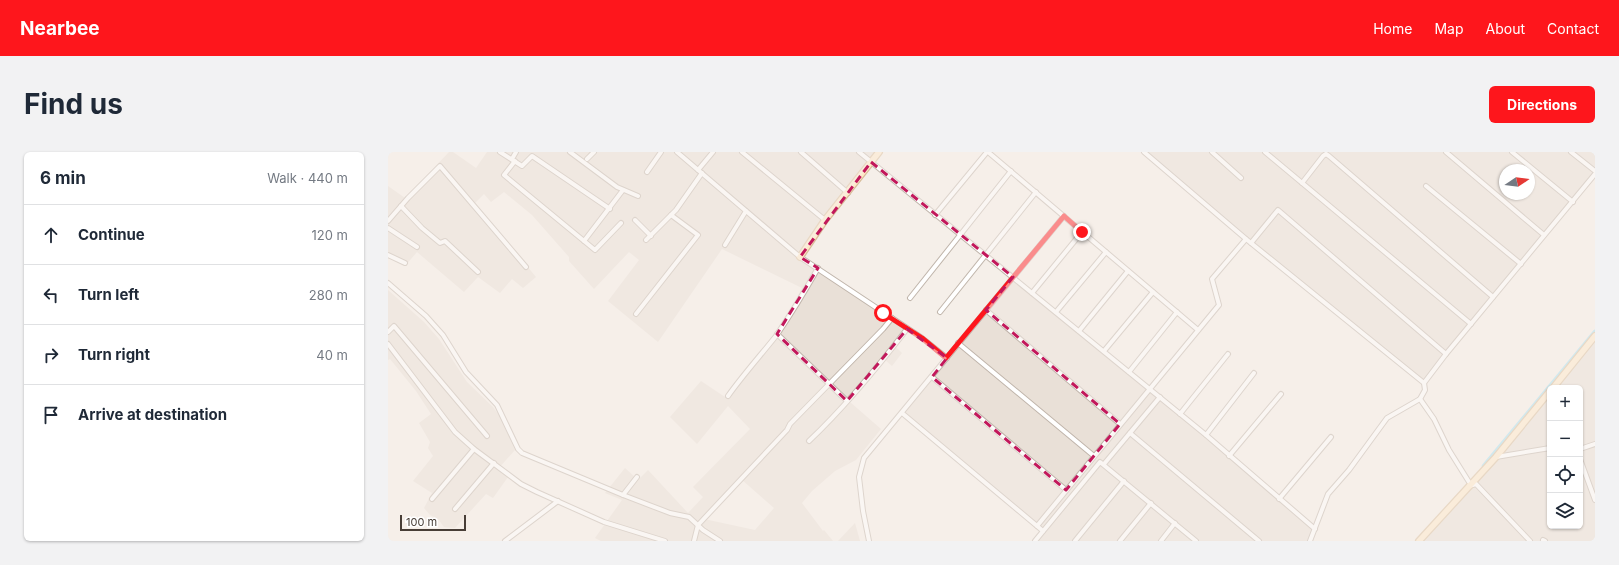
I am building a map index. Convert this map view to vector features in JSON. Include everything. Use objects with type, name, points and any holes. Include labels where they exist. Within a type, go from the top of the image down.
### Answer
[{"type":"street","points":[[500,152],[523,166],[532,156],[610,209]]},
{"type":"street","points":[[516,152],[504,175],[596,250],[621,223]]},
{"type":"street","points":[[570,152],[623,190],[638,196]]},
{"type":"street","points":[[587,159],[594,152]]},
{"type":"street","points":[[647,172],[661,152]]},
{"type":"street","points":[[677,152],[800,257],[892,318],[946,358]]},
{"type":"street","points":[[698,170],[713,152]]},
{"type":"street","points":[[742,152],[825,220]]},
{"type":"street","points":[[801,152],[848,193]]},
{"type":"street","points":[[859,152],[1150,388],[1315,529]]},
{"type":"street","points":[[800,257],[825,220],[848,193],[879,152]]},
{"type":"street","points":[[935,215],[988,152],[1198,330]]},
{"type":"street","points":[[1144,152],[1246,239],[1424,383],[1425,390],[1420,399],[1387,418],[1349,470],[1328,494],[1310,541]]},
{"type":"street","points":[[1212,152],[1241,178]]},
{"type":"street","points":[[1265,152],[1471,324]]},
{"type":"street","points":[[1446,152],[1544,235]]},
{"type":"street","points":[[1512,152],[1573,202]]},
{"type":"street","points":[[1424,383],[1446,354],[1573,202],[1595,173],[1571,152]]},
{"type":"street","points":[[1302,184],[1326,154],[1493,297]]},
{"type":"street","points":[[388,221],[440,166],[526,267]]},
{"type":"street","points":[[910,298],[1011,171]]},
{"type":"street","points":[[646,240],[676,210],[702,174]]},
{"type":"street","points":[[1426,186],[1521,264]]},
{"type":"street","points":[[584,240],[610,209],[623,190]]},
{"type":"street","points":[[940,312],[1036,192]]},
{"type":"street","points":[[401,206],[422,228],[440,243],[445,242],[478,272]]},
{"type":"street","points":[[1251,243],[1278,210],[1446,354]]},
{"type":"street","points":[[725,245],[746,211]]},
{"type":"street","points":[[636,314],[698,235],[671,215]]},
{"type":"street","points":[[869,541],[863,511],[859,477],[864,458],[1064,216]]},
{"type":"street","points":[[635,220],[651,236]]},
{"type":"street","points":[[388,228],[417,247]]},
{"type":"street","points":[[1032,293],[1082,232]]},
{"type":"street","points":[[1037,526],[1219,305],[1212,279],[1246,239]]},
{"type":"street","points":[[1056,312],[1106,252]]},
{"type":"street","points":[[388,255],[405,263]]},
{"type":"street","points":[[728,396],[743,375],[777,334],[818,268]]},
{"type":"street","points":[[1079,331],[1128,271]]},
{"type":"street","points":[[388,283],[426,316],[443,335],[466,372],[497,405],[518,449],[522,454],[622,495],[689,517],[720,541]]},
{"type":"street","points":[[1104,351],[1153,292]]},
{"type":"street","points":[[986,310],[1120,424]]},
{"type":"street","points":[[1129,372],[1177,312]]},
{"type":"street","points":[[694,541],[698,525],[787,430],[790,424],[892,318]]},
{"type":"street","points":[[388,332],[394,326],[487,436]]},
{"type":"street","points":[[809,441],[833,418],[907,329]]},
{"type":"street","points":[[777,334],[847,401]]},
{"type":"street","points":[[1555,385],[1595,336]]},
{"type":"street","points":[[958,343],[1094,456]]},
{"type":"street","points":[[388,344],[455,432],[474,449],[521,484],[604,522],[665,541]]},
{"type":"street","points":[[1180,414],[1228,354]]},
{"type":"street","points":[[1206,435],[1254,373]]},
{"type":"street","points":[[932,377],[1066,490]]},
{"type":"street","points":[[1229,456],[1281,394]]},
{"type":"street","points":[[1419,541],[1468,484],[1496,457],[1547,395]]},
{"type":"street","points":[[1104,464],[1160,397]]},
{"type":"street","points":[[1420,399],[1434,419],[1468,484]]},
{"type":"street","points":[[902,413],[1043,531]]},
{"type":"street","points":[[1130,433],[1259,541]]},
{"type":"street","points":[[1279,499],[1331,437]]},
{"type":"street","points":[[1583,448],[1595,444]]},
{"type":"street","points":[[1496,457],[1547,448]]},
{"type":"street","points":[[432,499],[474,449]]},
{"type":"street","points":[[1034,541],[1099,463],[1102,462],[1196,541]]},
{"type":"street","points":[[456,509],[494,463]]},
{"type":"street","points":[[1583,466],[1594,491],[1595,500]]},
{"type":"street","points":[[622,495],[637,477]]},
{"type":"street","points":[[1075,541],[1124,481]]},
{"type":"street","points":[[1468,484],[1476,484],[1530,541]]},
{"type":"street","points":[[505,541],[558,502]]},
{"type":"street","points":[[1120,541],[1151,503]]},
{"type":"street","points":[[1161,541],[1175,523]]},
{"type":"highlighted area","points":[[871,162],[1013,277],[986,310],[1120,424],[1066,490],[932,377],[947,358],[907,329],[847,401],[777,334],[818,268],[800,257]]},
{"type":"shaded area","points":[[449,152],[453,152],[476,168],[487,152],[879,152],[800,257],[906,328],[896,347],[902,353],[892,366],[884,359],[850,402],[881,429],[856,460],[835,471],[812,491],[802,503],[823,531],[824,530],[833,541],[601,541],[595,538],[622,500],[605,493],[625,468],[638,480],[648,470],[688,513],[703,497],[693,487],[750,429],[728,406],[697,444],[670,417],[701,381],[725,397],[784,322],[802,288],[722,249],[658,342],[608,301],[639,260],[629,252],[594,289],[569,261],[569,257],[532,215],[504,192],[491,202],[484,194],[475,203],[536,277],[523,288],[512,279],[500,293],[478,277],[464,292],[417,252],[405,266],[388,258],[388,186],[405,198]],"holes":[[[741,479],[774,508],[755,530],[704,519]]]},
{"type":"shaded area","points":[[1144,152],[1595,152],[1595,174],[1424,383]]},
{"type":"shaded area","points":[[1013,277],[1315,529],[1310,541],[1035,541],[1043,531],[902,413]]},
{"type":"shaded area","points":[[388,290],[424,322],[439,339],[467,382],[493,407],[501,418],[515,450],[498,469],[508,477],[493,498],[486,494],[455,528],[444,527],[438,519],[430,515],[424,508],[432,493],[413,481],[433,456],[428,448],[430,442],[419,423],[431,414],[416,391],[390,359],[388,360]]},
{"type":"shaded area","points":[[1595,336],[1595,541],[1419,541],[1547,394],[1547,529],[1583,529],[1583,385],[1555,385]]},
{"type":"shaded area","points":[[855,523],[860,541],[838,541]]},
{"type":"waterway","points":[[1484,466],[1595,332]]},
{"type":"route","points":[[883,313],[922,338],[946,358],[1064,216],[1082,232]]}]
